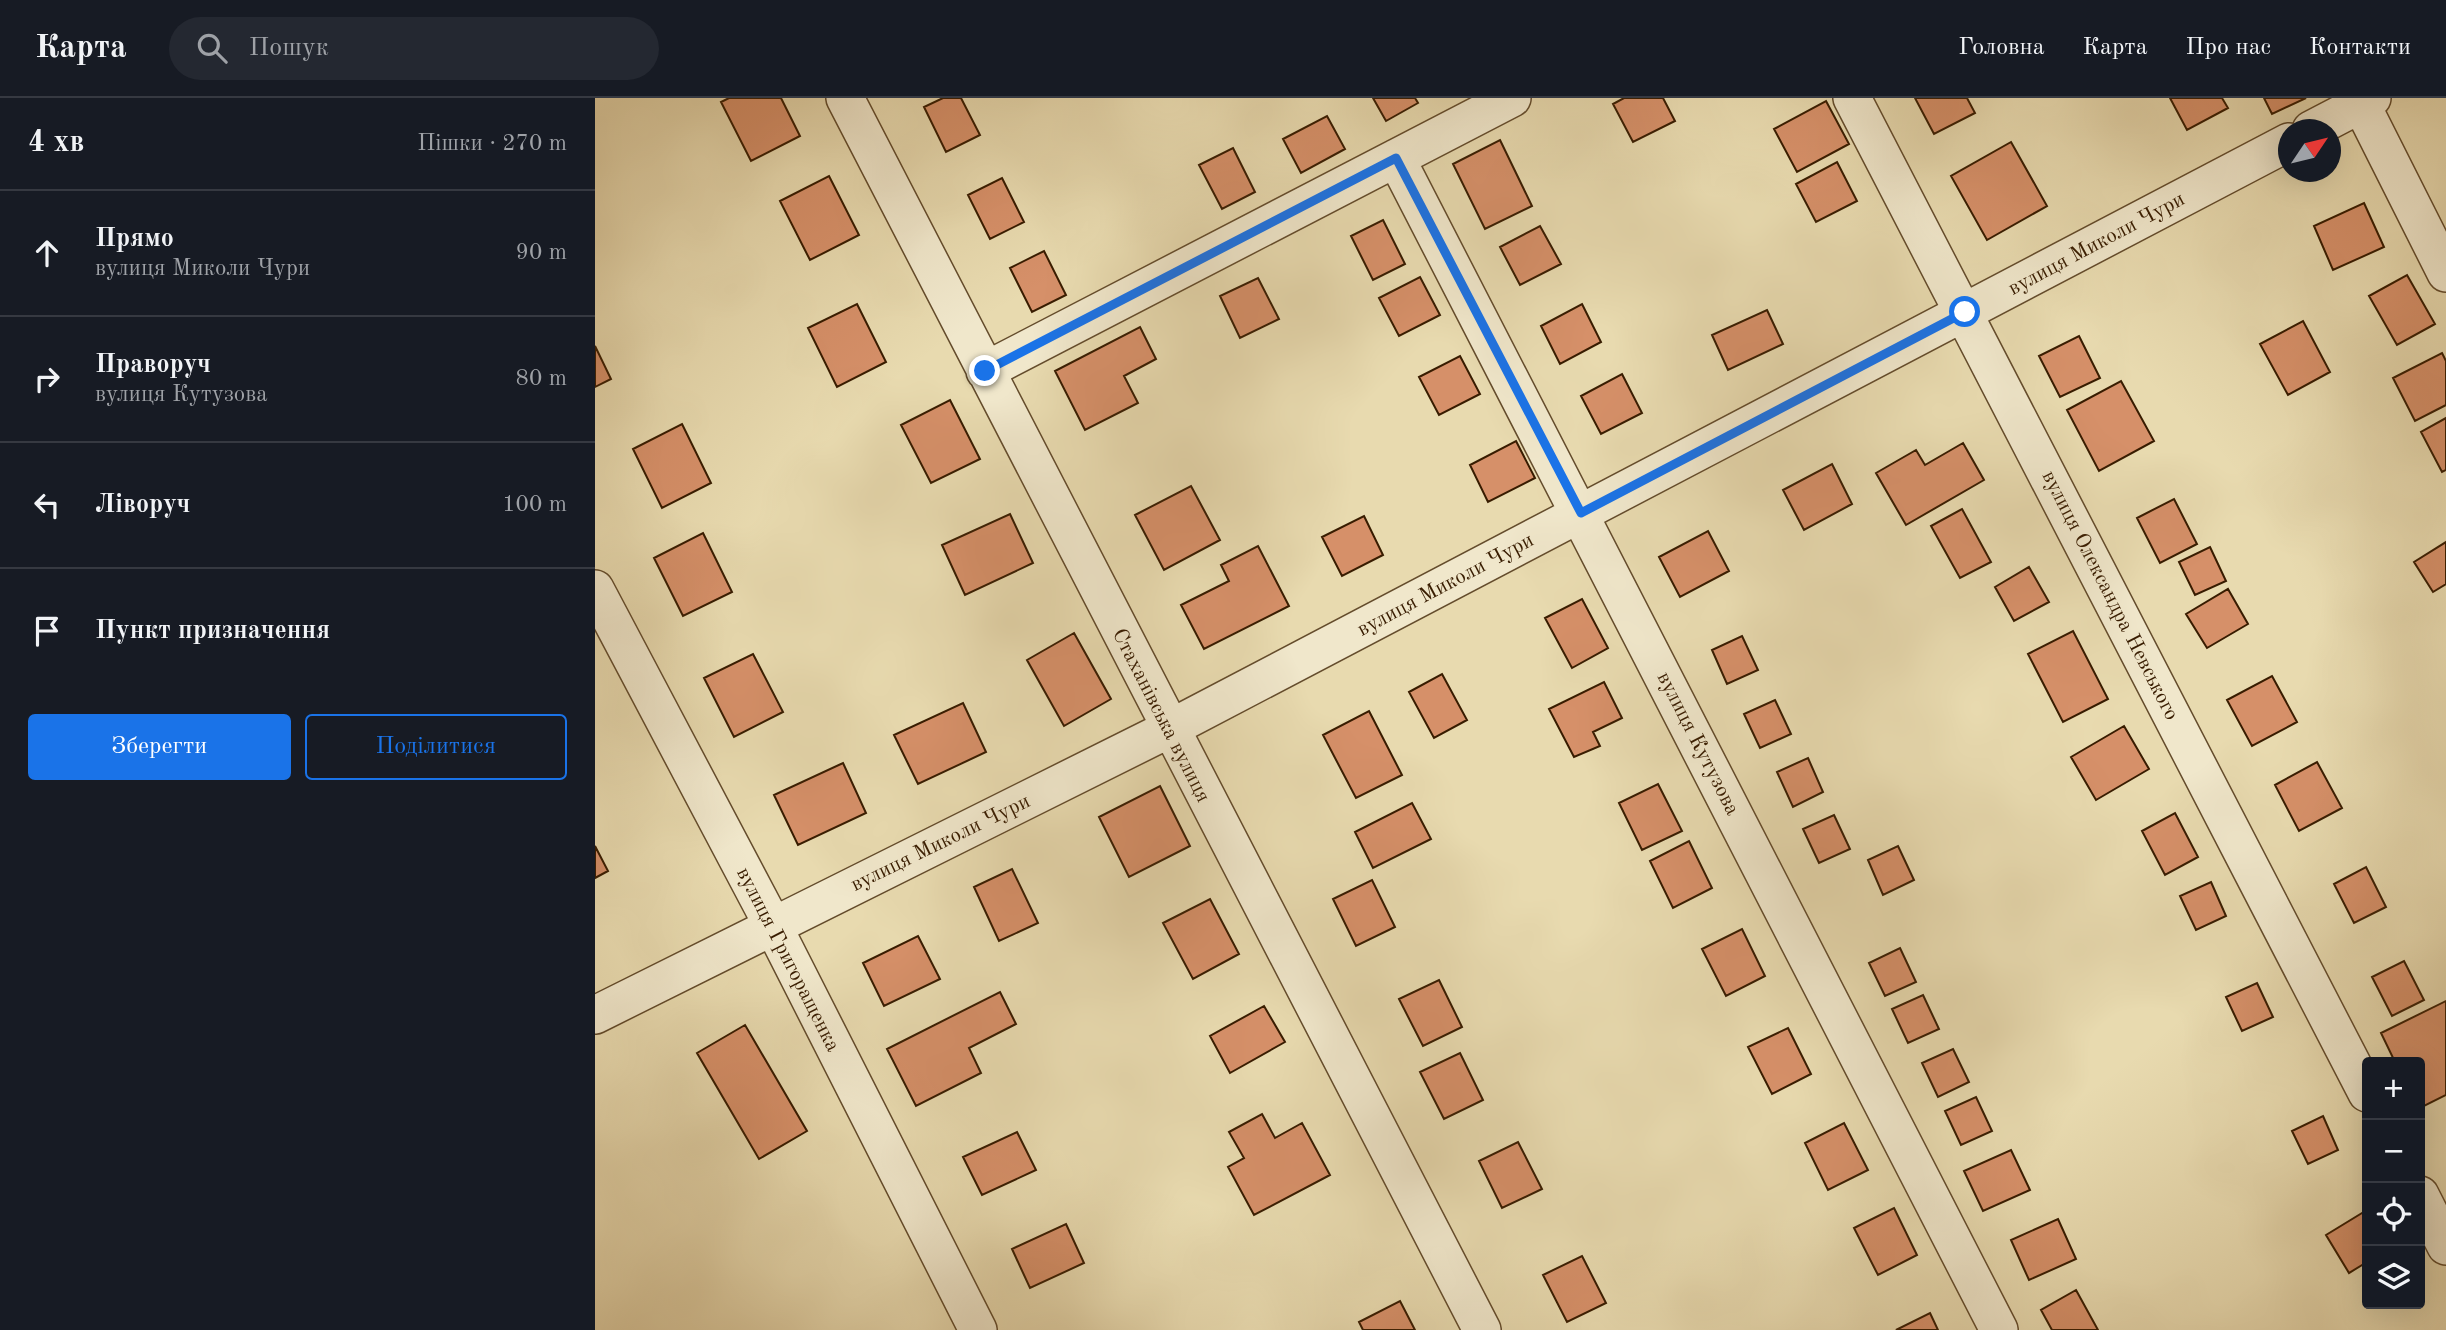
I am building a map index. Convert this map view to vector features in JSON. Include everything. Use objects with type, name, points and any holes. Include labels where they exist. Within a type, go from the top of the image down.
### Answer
[{"type":"street","name":"Стаханівська вулиця","points":[[845,98],[1482,1330]]},
{"type":"street","points":[[985,371],[1512,98]]},
{"type":"street","name":"вулиця Олександра Невського","points":[[1852,98],[2362,1083]]},
{"type":"street","points":[[2330,119],[2364,100],[2446,273]]},
{"type":"street","name":"вулиця Миколи Чури","points":[[595,1015],[772,924],[1169,729],[2278,147]]},
{"type":"street","name":"вулиця Кутузова","points":[[1396,158],[1999,1330]]},
{"type":"street","name":"вулиця Григоращенка","points":[[595,589],[772,924],[978,1330]]},
{"type":"street","points":[[2425,1205],[2446,1246]]},
{"type":"building","points":[[729,98],[781,98],[800,136],[751,161],[721,102]]},
{"type":"building","points":[[943,98],[961,98],[980,135],[946,152],[924,107]]},
{"type":"building","points":[[1373,98],[1415,98],[1418,103],[1386,121]]},
{"type":"building","points":[[1624,98],[1663,98],[1675,121],[1633,142],[1613,104]]},
{"type":"building","points":[[1915,98],[1967,98],[1975,113],[1934,134]]},
{"type":"building","points":[[2170,98],[2222,98],[2228,108],[2187,130]]},
{"type":"building","points":[[2264,98],[2306,98],[2272,114]]},
{"type":"building","points":[[1826,101],[1849,144],[1797,172],[1774,129]]},
{"type":"building","points":[[1327,116],[1345,149],[1301,173],[1283,139]]},
{"type":"building","points":[[1500,140],[1532,206],[1485,229],[1453,164]]},
{"type":"building","points":[[2011,142],[2047,206],[1987,240],[1951,176]]},
{"type":"building","points":[[1233,148],[1255,192],[1222,209],[1199,165]]},
{"type":"building","points":[[1837,162],[1857,201],[1816,222],[1796,184]]},
{"type":"building","points":[[829,176],[859,235],[810,260],[780,201]]},
{"type":"building","points":[[1002,178],[1024,222],[990,239],[968,195]]},
{"type":"building","points":[[2364,203],[2384,247],[2333,270],[2314,226]]},
{"type":"building","points":[[1383,220],[1405,264],[1373,280],[1351,236]]},
{"type":"building","points":[[1540,226],[1561,264],[1520,285],[1500,247]]},
{"type":"building","points":[[1044,251],[1066,295],[1032,312],[1010,268]]},
{"type":"building","points":[[2407,275],[2435,324],[2397,345],[2369,296]]},
{"type":"building","points":[[1420,277],[1440,315],[1399,336],[1379,298]]},
{"type":"building","points":[[1258,278],[1279,319],[1240,338],[1220,296]]},
{"type":"building","points":[[857,304],[886,362],[837,387],[808,328]]},
{"type":"building","points":[[1582,304],[1601,342],[1560,364],[1541,326]]},
{"type":"building","points":[[1767,310],[1783,344],[1728,370],[1712,335]]},
{"type":"building","points":[[2303,321],[2330,372],[2288,395],[2260,344]]},
{"type":"building","points":[[1140,327],[1156,359],[1124,376],[1138,403],[1085,430],[1055,371]]},
{"type":"building","points":[[2079,336],[2100,378],[2060,397],[2039,356]]},
{"type":"building","points":[[595,346],[611,379],[595,387]]},
{"type":"building","points":[[2442,353],[2446,361],[2446,405],[2415,421],[2393,378]]},
{"type":"building","points":[[1460,356],[1480,394],[1439,415],[1419,377]]},
{"type":"building","points":[[1622,374],[1642,413],[1601,434],[1581,396]]},
{"type":"building","points":[[2121,381],[2154,441],[2099,471],[2067,410]]},
{"type":"building","points":[[950,400],[980,459],[931,483],[901,425]]},
{"type":"building","points":[[2446,418],[2446,470],[2442,472],[2421,432]]},
{"type":"building","points":[[682,424],[711,483],[662,508],[633,449]]},
{"type":"building","points":[[1516,441],[1535,478],[1488,502],[1470,465]]},
{"type":"building","points":[[1963,443],[1984,480],[1906,525],[1876,473],[1916,450],[1925,465]]},
{"type":"building","points":[[1832,464],[1852,504],[1804,530],[1783,490]]},
{"type":"building","points":[[1191,486],[1220,540],[1164,570],[1135,515]]},
{"type":"building","points":[[2174,499],[2197,544],[2160,563],[2137,518]]},
{"type":"building","points":[[1962,509],[1991,562],[1960,578],[1931,526]]},
{"type":"building","points":[[1010,514],[1033,563],[965,595],[942,545]]},
{"type":"building","points":[[1364,516],[1383,555],[1342,576],[1322,537]]},
{"type":"building","points":[[1708,531],[1729,571],[1680,597],[1659,557]]},
{"type":"building","points":[[703,533],[732,592],[683,616],[654,558]]},
{"type":"building","points":[[2446,542],[2446,584],[2433,592],[2414,562]]},
{"type":"building","points":[[1258,546],[1289,606],[1204,649],[1181,605],[1229,581],[1221,565]]},
{"type":"building","points":[[2210,547],[2226,581],[2195,595],[2179,562]]},
{"type":"building","points":[[2029,567],[2049,602],[2014,621],[1995,587]]},
{"type":"building","points":[[2228,589],[2248,624],[2207,648],[2186,614]]},
{"type":"building","points":[[1582,599],[1608,648],[1572,668],[1545,618]]},
{"type":"building","points":[[2073,631],[2108,699],[2063,722],[2028,654]]},
{"type":"building","points":[[1074,633],[1111,699],[1064,726],[1027,660]]},
{"type":"building","points":[[1742,636],[1758,670],[1727,684],[1712,650]]},
{"type":"building","points":[[753,654],[783,712],[734,737],[704,678]]},
{"type":"building","points":[[1442,674],[1467,720],[1434,738],[1409,692]]},
{"type":"building","points":[[2272,676],[2297,722],[2252,746],[2227,700]]},
{"type":"building","points":[[1604,682],[1622,718],[1593,732],[1600,746],[1574,757],[1549,709]]},
{"type":"building","points":[[1775,700],[1791,734],[1760,748],[1744,714]]},
{"type":"building","points":[[963,703],[986,752],[918,784],[894,735]]},
{"type":"building","points":[[1369,711],[1402,775],[1356,798],[1323,735]]},
{"type":"building","points":[[2124,726],[2149,769],[2096,800],[2071,757]]},
{"type":"building","points":[[1808,758],[1823,792],[1793,807],[1777,772]]},
{"type":"building","points":[[2317,762],[2342,808],[2299,831],[2275,785]]},
{"type":"building","points":[[843,763],[866,813],[798,845],[774,795]]},
{"type":"building","points":[[1658,784],[1682,831],[1642,850],[1619,803]]},
{"type":"building","points":[[1160,786],[1190,846],[1129,877],[1099,817]]},
{"type":"building","points":[[1412,803],[1431,839],[1373,868],[1355,832]]},
{"type":"building","points":[[2175,813],[2198,857],[2165,875],[2142,831]]},
{"type":"building","points":[[1834,815],[1850,849],[1819,863],[1803,829]]},
{"type":"building","points":[[1689,841],[1712,888],[1673,908],[1650,861]]},
{"type":"building","points":[[595,846],[608,871],[595,878]]},
{"type":"building","points":[[1898,846],[1914,880],[1883,895],[1868,860]]},
{"type":"building","points":[[2366,867],[2386,907],[2354,923],[2334,884]]},
{"type":"building","points":[[1012,869],[1038,923],[999,941],[974,887]]},
{"type":"building","points":[[1372,880],[1395,927],[1356,946],[1333,899]]},
{"type":"building","points":[[2211,882],[2226,916],[2196,930],[2180,896]]},
{"type":"building","points":[[1210,899],[1239,954],[1193,979],[1163,923]]},
{"type":"building","points":[[1742,929],[1765,976],[1726,996],[1702,949]]},
{"type":"building","points":[[918,936],[940,979],[884,1006],[863,963]]},
{"type":"building","points":[[1900,948],[1916,982],[1885,996],[1869,963]]},
{"type":"building","points":[[2404,961],[2424,1000],[2392,1016],[2372,977]]},
{"type":"building","points":[[1439,980],[1462,1027],[1423,1046],[1399,999]]},
{"type":"building","points":[[2257,983],[2273,1017],[2242,1031],[2226,997]]},
{"type":"building","points":[[1000,992],[1016,1024],[969,1048],[981,1073],[916,1106],[887,1049]]},
{"type":"building","points":[[1923,995],[1939,1029],[1908,1043],[1892,1009]]},
{"type":"building","points":[[2446,1001],[2446,1095],[2425,1106],[2425,1057],[2393,1057],[2381,1033]]},
{"type":"building","points":[[1264,1006],[1285,1042],[1230,1073],[1210,1036]]},
{"type":"building","points":[[745,1025],[807,1131],[759,1159],[697,1053]]},
{"type":"building","points":[[1788,1028],[1811,1074],[1772,1094],[1748,1047]]},
{"type":"building","points":[[1953,1049],[1969,1082],[1938,1097],[1922,1063]]},
{"type":"building","points":[[1460,1053],[1483,1100],[1444,1119],[1420,1072]]},
{"type":"building","points":[[1976,1097],[1992,1131],[1961,1145],[1945,1111]]},
{"type":"building","points":[[1262,1114],[1275,1138],[1302,1123],[1330,1175],[1254,1215],[1228,1167],[1244,1158],[1229,1132]]},
{"type":"building","points":[[2323,1116],[2338,1150],[2308,1164],[2292,1131]]},
{"type":"building","points":[[1844,1123],[1868,1170],[1828,1190],[1805,1143]]},
{"type":"building","points":[[1017,1132],[1036,1170],[982,1195],[963,1157]]},
{"type":"building","points":[[1518,1142],[1542,1189],[1502,1208],[1479,1161]]},
{"type":"building","points":[[2011,1150],[2030,1190],[1983,1211],[1964,1171]]},
{"type":"building","points":[[1894,1208],[1917,1255],[1878,1275],[1854,1228]]},
{"type":"building","points":[[2362,1213],[2362,1265],[2349,1273],[2326,1235]]},
{"type":"building","points":[[2058,1219],[2076,1259],[2029,1280],[2011,1240]]},
{"type":"building","points":[[1066,1224],[1084,1263],[1030,1288],[1012,1249]]},
{"type":"building","points":[[1582,1256],[1606,1303],[1567,1322],[1543,1275]]},
{"type":"building","points":[[2076,1290],[2098,1330],[2052,1330],[2041,1310]]},
{"type":"building","points":[[1400,1301],[1415,1330],[1363,1330],[1359,1322]]},
{"type":"building","points":[[1930,1313],[1938,1330],[1896,1330]]},
{"type":"route","points":[[985,371],[1396,158],[1581,513],[1965,312]]}]
